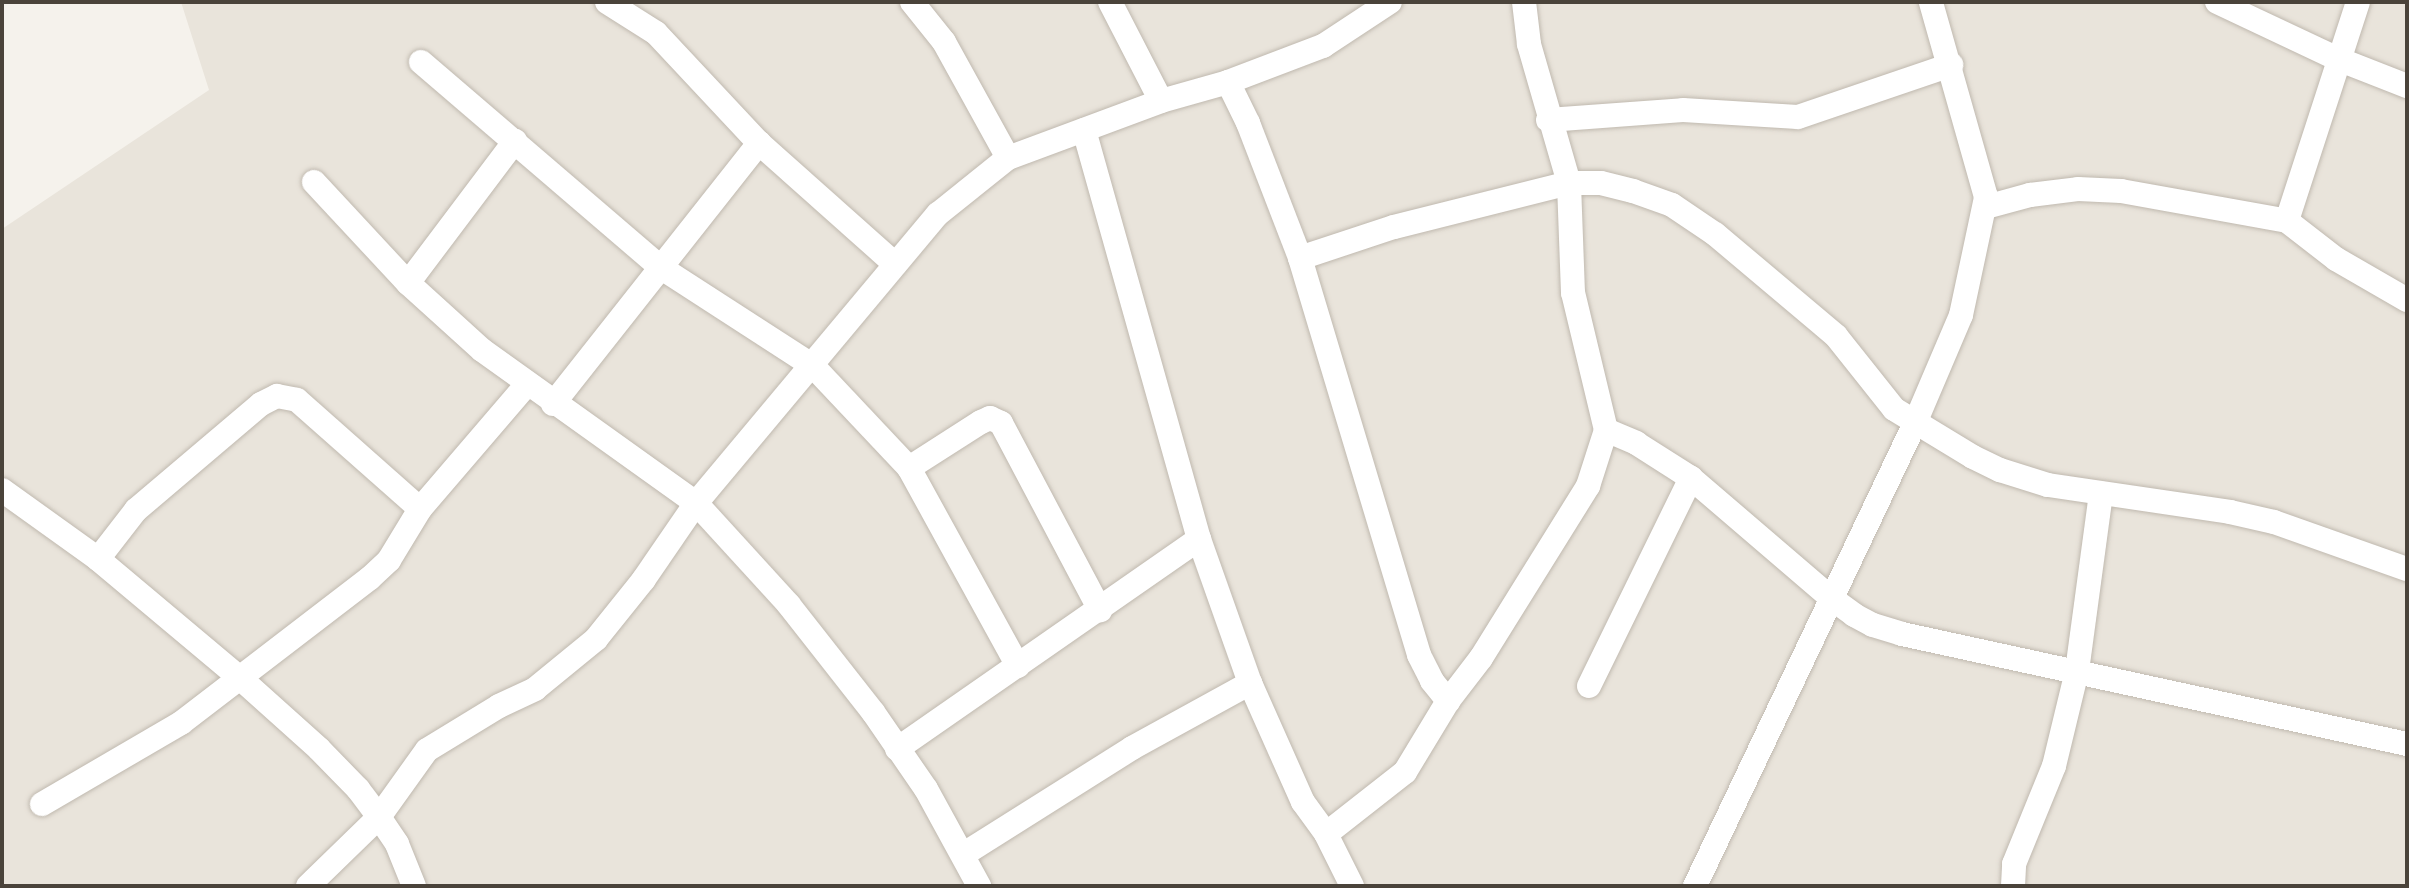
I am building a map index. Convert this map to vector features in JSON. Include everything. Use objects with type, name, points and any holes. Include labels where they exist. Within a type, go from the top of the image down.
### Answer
[{"type":"street","points":[[607,2],[656,33],[759,143],[895,264]]},
{"type":"street","points":[[912,2],[944,43],[1008,158]]},
{"type":"street","points":[[1110,2],[1161,101]]},
{"type":"street","points":[[309,886],[379,817],[427,750],[499,706],[535,690],[596,639],[644,579],[696,503],[938,214],[1008,158],[1161,101],[1228,82],[1323,46],[1390,2]]},
{"type":"street","points":[[1326,834],[1405,772],[1448,701],[1481,658],[1588,486],[1606,430],[1573,293],[1569,183],[1548,120],[1529,44],[1524,2]]},
{"type":"street","points":[[1695,886],[1915,423],[1961,315],[1986,207],[1951,65],[1931,2]]},
{"type":"street","points":[[2217,2],[2339,59],[2407,86]]},
{"type":"street","points":[[2287,221],[2358,2]]},
{"type":"street","points":[[421,62],[660,267],[813,366],[909,468],[1018,666]]},
{"type":"street","points":[[1548,120],[1683,110],[1798,117],[1951,65]]},
{"type":"street","points":[[1228,82],[1248,123],[1300,258],[1419,655],[1432,681],[1448,701]]},
{"type":"street","points":[[1084,130],[1199,539],[1251,683],[1303,802],[1326,834],[1352,886]]},
{"type":"street","points":[[408,283],[515,141]]},
{"type":"street","points":[[553,404],[759,143]]},
{"type":"street","points":[[313,182],[408,283],[482,350],[553,404],[696,503],[789,605],[873,712],[926,789],[964,854],[979,886]]},
{"type":"street","points":[[1300,258],[1394,227],[1569,183],[1601,184],[1633,191],[1672,205],[1694,218],[1821,321],[1847,348],[1885,400],[1915,423],[2000,470],[2048,485],[2230,512],[2274,522],[2407,569]]},
{"type":"street","points":[[1986,207],[2030,195],[2078,189],[2121,191],[2287,221],[2336,259],[2407,300]]},
{"type":"street","points":[[42,804],[181,723],[370,578],[389,560],[420,509],[527,384]]},
{"type":"street","points":[[98,559],[136,510],[261,404],[277,396],[297,400],[420,509]]},
{"type":"street","points":[[909,468],[981,422],[990,418],[1000,423],[1100,610]]},
{"type":"street","points":[[1606,430],[1636,443],[1691,478],[1854,615],[1902,634],[2407,744]]},
{"type":"street","points":[[1589,686],[1691,478]]},
{"type":"street","points":[[2,490],[98,559],[240,678],[319,749],[358,789],[379,817],[397,844],[414,886]]},
{"type":"street","points":[[2013,886],[2014,863],[2054,766],[2077,671],[2101,494]]},
{"type":"street","points":[[897,749],[1199,539]]},
{"type":"street","points":[[964,854],[1132,748],[1251,683]]},
{"type":"shaded area","points":[[181,2],[2407,2],[2407,886],[2,886],[2,229],[209,90]]}]
